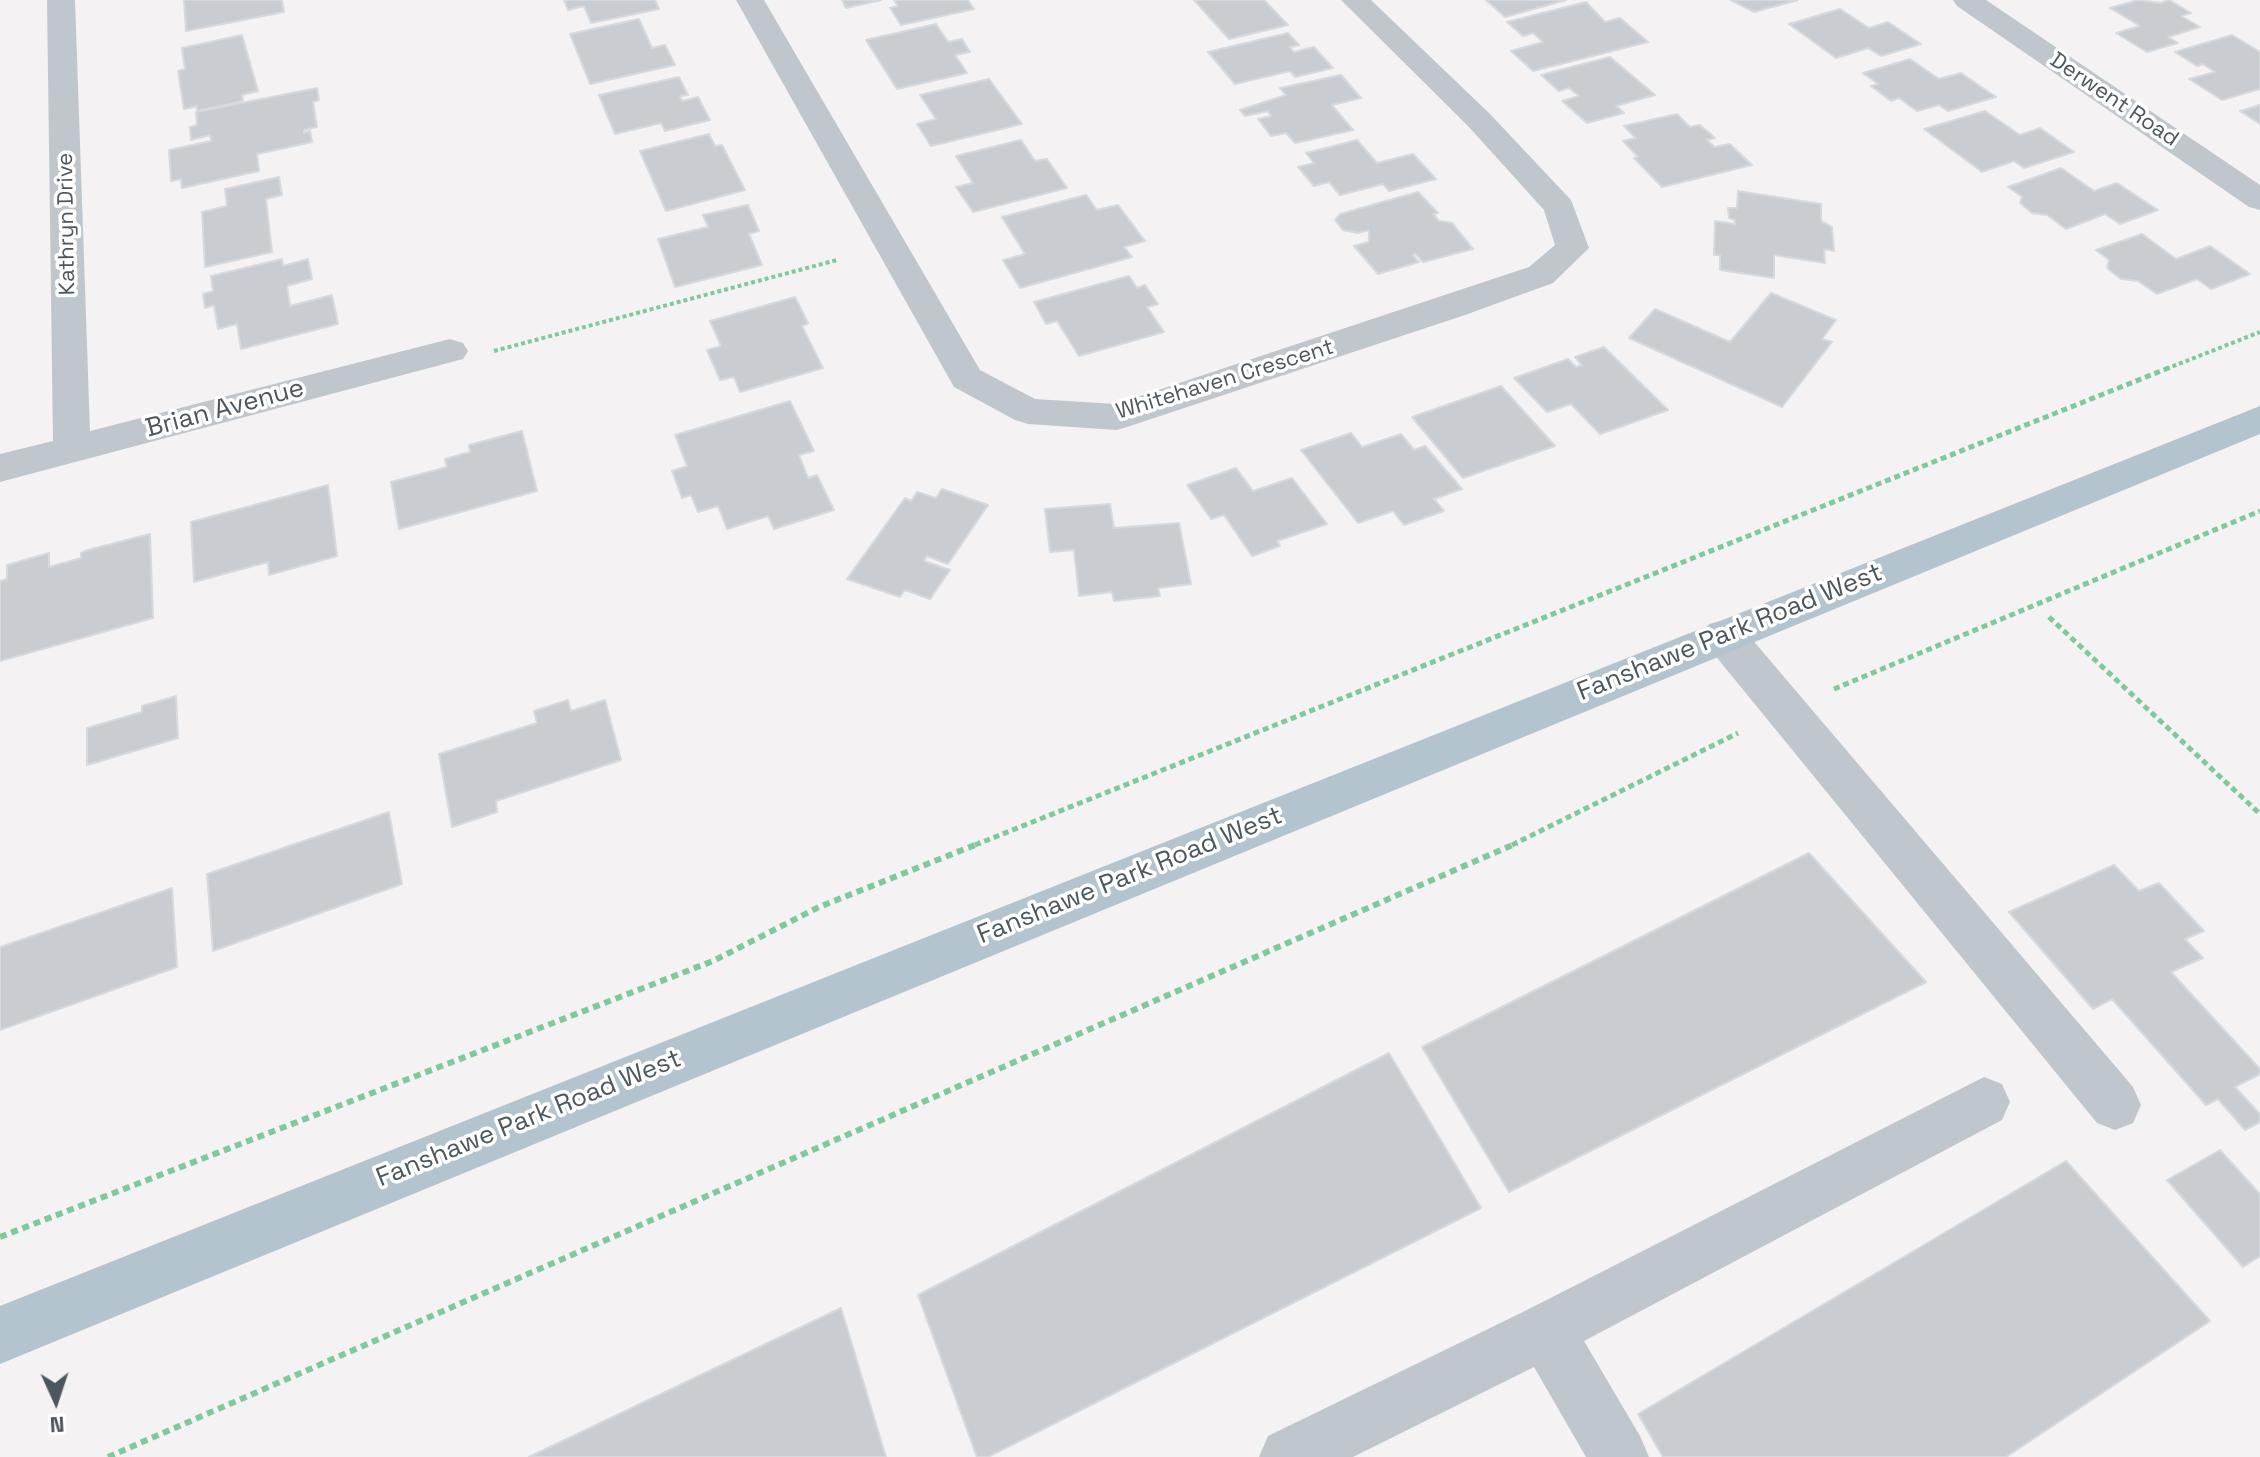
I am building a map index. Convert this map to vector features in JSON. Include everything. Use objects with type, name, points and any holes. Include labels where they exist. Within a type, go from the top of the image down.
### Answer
[{"type":"main road","name":"Fanshawe Park Road West","points":[[0,1335],[2260,419]]},
{"type":"street","name":"Kathryn Drive","points":[[61,0],[72,449]]},
{"type":"street","name":"Whitehaven Crescent","points":[[750,0],[967,378],[1028,411],[1117,417],[1512,286],[1541,275],[1572,248],[1560,207],[1479,120],[1355,0]]},
{"type":"street","name":"Derwent Road","points":[[1967,0],[2260,200]]},
{"type":"street","name":"Brian Avenue","points":[[0,468],[450,351]]},
{"type":"street","points":[[1724,636],[2115,1105]]},
{"type":"street","points":[[1289,1457],[1545,1331],[1984,1102]]},
{"type":"street","points":[[1545,1331],[1619,1457]]},
{"type":"path","points":[[450,351],[501,351],[837,260]]},
{"type":"path","points":[[0,1237],[713,961],[819,907],[2260,332]]},
{"type":"path","points":[[108,1457],[1521,841],[1784,710],[2260,511]]},
{"type":"path","points":[[2049,617],[2260,814]]},
{"type":"building","points":[[184,0],[282,0],[284,12],[186,31]]},
{"type":"building","points":[[564,0],[655,0],[659,9],[591,23],[584,6],[568,10]]},
{"type":"building","points":[[842,0],[881,0],[846,8]]},
{"type":"building","points":[[894,0],[968,0],[974,9],[901,25],[890,8],[898,6]]},
{"type":"building","points":[[1194,0],[1264,0],[1288,25],[1229,39]]},
{"type":"building","points":[[1486,0],[1566,0],[1505,17]]},
{"type":"building","points":[[1731,0],[1798,0],[1754,12]]},
{"type":"building","points":[[2138,0],[2160,3],[2169,0],[2191,13],[2181,16],[2200,27],[2168,37],[2178,43],[2147,52],[2116,33],[2140,26],[2110,8]]},
{"type":"building","points":[[1586,2],[1605,22],[1620,18],[1648,42],[1533,71],[1511,51],[1543,42],[1533,33],[1523,36],[1507,22]]},
{"type":"building","points":[[1840,9],[1869,28],[1888,22],[1921,44],[1881,56],[1868,48],[1836,58],[1789,24]]},
{"type":"building","points":[[639,19],[652,48],[665,45],[675,65],[590,84],[570,34]]},
{"type":"building","points":[[936,24],[948,42],[962,39],[970,52],[955,55],[967,73],[897,89],[866,40]]},
{"type":"building","points":[[1288,33],[1299,45],[1290,47],[1294,52],[1314,47],[1333,68],[1295,77],[1290,71],[1235,84],[1208,52]]},
{"type":"building","points":[[242,35],[258,91],[242,95],[243,101],[197,111],[197,106],[184,109],[178,71],[185,69],[182,48]]},
{"type":"building","points":[[2232,35],[2260,52],[2260,89],[2222,100],[2189,79],[2215,72],[2203,64],[2197,66],[2175,52]]},
{"type":"building","points":[[1610,57],[1655,95],[1616,106],[1624,113],[1587,123],[1562,101],[1579,96],[1569,88],[1559,91],[1541,75]]},
{"type":"building","points":[[1910,59],[1939,79],[1961,73],[1996,97],[1948,111],[1939,105],[1917,111],[1899,98],[1891,101],[1871,86],[1878,84],[1863,73]]},
{"type":"building","points":[[1341,75],[1361,98],[1332,105],[1353,130],[1295,143],[1286,133],[1271,136],[1258,119],[1271,116],[1268,111],[1245,116],[1240,110],[1286,95],[1280,88]]},
{"type":"building","points":[[679,77],[688,95],[680,96],[682,101],[698,97],[710,120],[665,131],[661,123],[615,134],[599,95]]},
{"type":"building","points":[[989,79],[1022,124],[931,146],[917,124],[936,119],[920,95]]},
{"type":"building","points":[[317,88],[319,100],[313,102],[317,127],[304,130],[304,133],[310,131],[312,142],[257,154],[259,171],[182,188],[181,179],[171,181],[169,150],[211,141],[210,135],[191,140],[190,127],[197,125],[196,112]]},
{"type":"building","points":[[2260,105],[2260,124],[2240,111]]},
{"type":"building","points":[[1985,111],[2020,135],[2040,128],[2074,152],[2024,168],[2014,161],[1982,172],[1924,129]]},
{"type":"building","points":[[1677,114],[1690,127],[1700,125],[1715,138],[1707,140],[1715,147],[1730,144],[1752,165],[1662,187],[1634,158],[1638,157],[1623,141],[1636,138],[1624,126]]},
{"type":"building","points":[[709,134],[715,146],[722,145],[745,190],[666,211],[640,151]]},
{"type":"building","points":[[1021,140],[1035,161],[1047,159],[1067,188],[973,212],[956,187],[973,183],[956,156]]},
{"type":"building","points":[[1357,140],[1377,163],[1413,154],[1436,179],[1389,191],[1383,184],[1340,195],[1329,182],[1314,186],[1298,167],[1314,163],[1306,153]]},
{"type":"building","points":[[2061,168],[2094,191],[2117,183],[2158,210],[2120,224],[2105,214],[2066,229],[2047,215],[2032,213],[2020,203],[2022,197],[2008,187]]},
{"type":"building","points":[[279,177],[282,195],[266,199],[272,252],[205,267],[202,212],[227,206],[225,189]]},
{"type":"building","points":[[1738,191],[1821,204],[1821,221],[1832,227],[1834,251],[1824,249],[1825,263],[1774,255],[1774,278],[1720,270],[1720,255],[1714,255],[1715,221],[1735,224],[1735,220],[1729,218],[1728,208],[1737,208]]},
{"type":"building","points":[[1418,192],[1438,213],[1433,214],[1439,221],[1452,223],[1473,249],[1423,262],[1416,254],[1413,255],[1419,262],[1378,274],[1354,246],[1369,242],[1369,230],[1358,233],[1343,230],[1335,220],[1340,214]]},
{"type":"building","points":[[1086,195],[1097,210],[1118,205],[1145,241],[1124,247],[1132,257],[1020,288],[1003,260],[1025,254],[1002,217]]},
{"type":"building","points":[[748,205],[759,231],[749,234],[762,265],[675,287],[658,239],[708,227],[703,215]]},
{"type":"building","points":[[2142,234],[2176,259],[2210,246],[2250,274],[2211,289],[2197,279],[2157,294],[2138,281],[2121,279],[2107,268],[2109,260],[2096,250]]},
{"type":"building","points":[[282,259],[283,266],[308,259],[312,279],[287,286],[290,306],[332,295],[338,324],[241,349],[237,324],[218,329],[214,305],[205,308],[203,294],[213,291],[211,276]]},
{"type":"building","points":[[1129,276],[1137,288],[1145,285],[1158,304],[1147,307],[1164,332],[1079,356],[1057,321],[1046,324],[1034,302]]},
{"type":"building","points":[[1771,293],[1836,320],[1822,339],[1832,342],[1782,407],[1629,338],[1655,309],[1730,342]]},
{"type":"building","points":[[795,297],[808,323],[802,326],[823,368],[740,392],[734,377],[720,380],[707,350],[721,346],[710,321]]},
{"type":"building","points":[[1604,347],[1668,410],[1600,434],[1571,404],[1547,412],[1514,378],[1568,359],[1576,367],[1582,365],[1575,357]]},
{"type":"building","points":[[1501,386],[1555,446],[1463,478],[1412,417]]},
{"type":"building","points":[[790,401],[814,451],[799,455],[808,478],[817,475],[834,510],[774,529],[768,516],[727,529],[718,506],[698,512],[691,495],[682,498],[672,471],[687,466],[675,435]]},
{"type":"building","points":[[522,431],[537,491],[399,529],[391,482],[447,467],[445,459],[470,452],[469,445]]},
{"type":"building","points":[[1351,433],[1362,447],[1401,434],[1414,450],[1425,446],[1462,489],[1434,499],[1444,511],[1404,525],[1393,511],[1358,523],[1301,450]]},
{"type":"building","points":[[1236,468],[1253,491],[1292,478],[1327,524],[1277,541],[1280,546],[1252,556],[1224,515],[1211,519],[1187,485]]},
{"type":"building","points":[[328,485],[337,556],[269,575],[268,562],[194,582],[191,522]]},
{"type":"building","points":[[942,489],[988,505],[948,564],[927,556],[924,561],[950,570],[930,599],[905,590],[900,597],[847,579],[905,498],[911,501],[917,492],[936,498]]},
{"type":"building","points":[[1110,504],[1114,528],[1179,523],[1191,584],[1158,588],[1160,596],[1114,601],[1112,592],[1079,596],[1074,550],[1050,552],[1045,509]]},
{"type":"building","points":[[150,534],[153,618],[0,661],[0,581],[7,579],[7,565],[49,553],[49,567],[81,558],[81,553],[88,550]]},
{"type":"building","points":[[176,696],[178,738],[87,765],[87,728],[142,712],[142,706]]},
{"type":"building","points":[[568,700],[571,711],[605,700],[621,760],[496,801],[497,812],[452,827],[439,754],[537,723],[534,711]]},
{"type":"building","points":[[389,812],[402,884],[213,951],[207,874]]},
{"type":"building","points":[[1809,853],[1926,982],[1509,1192],[1422,1047]]},
{"type":"building","points":[[2114,865],[2139,891],[2159,883],[2204,931],[2185,939],[2203,958],[2171,972],[2260,1069],[2260,1074],[2235,1087],[2260,1114],[2260,1122],[2245,1130],[2218,1099],[2206,1105],[2112,999],[2093,1009],[2009,912]]},
{"type":"building","points":[[172,888],[177,967],[0,1030],[0,947]]},
{"type":"building","points":[[1389,1053],[1481,1208],[988,1457],[977,1457],[918,1295]]},
{"type":"building","points":[[2220,1150],[2260,1194],[2260,1256],[2243,1267],[2167,1180]]},
{"type":"building","points":[[2066,1161],[2210,1321],[2006,1457],[1663,1457],[1638,1414]]},
{"type":"building","points":[[841,1308],[886,1457],[529,1457]]}]
